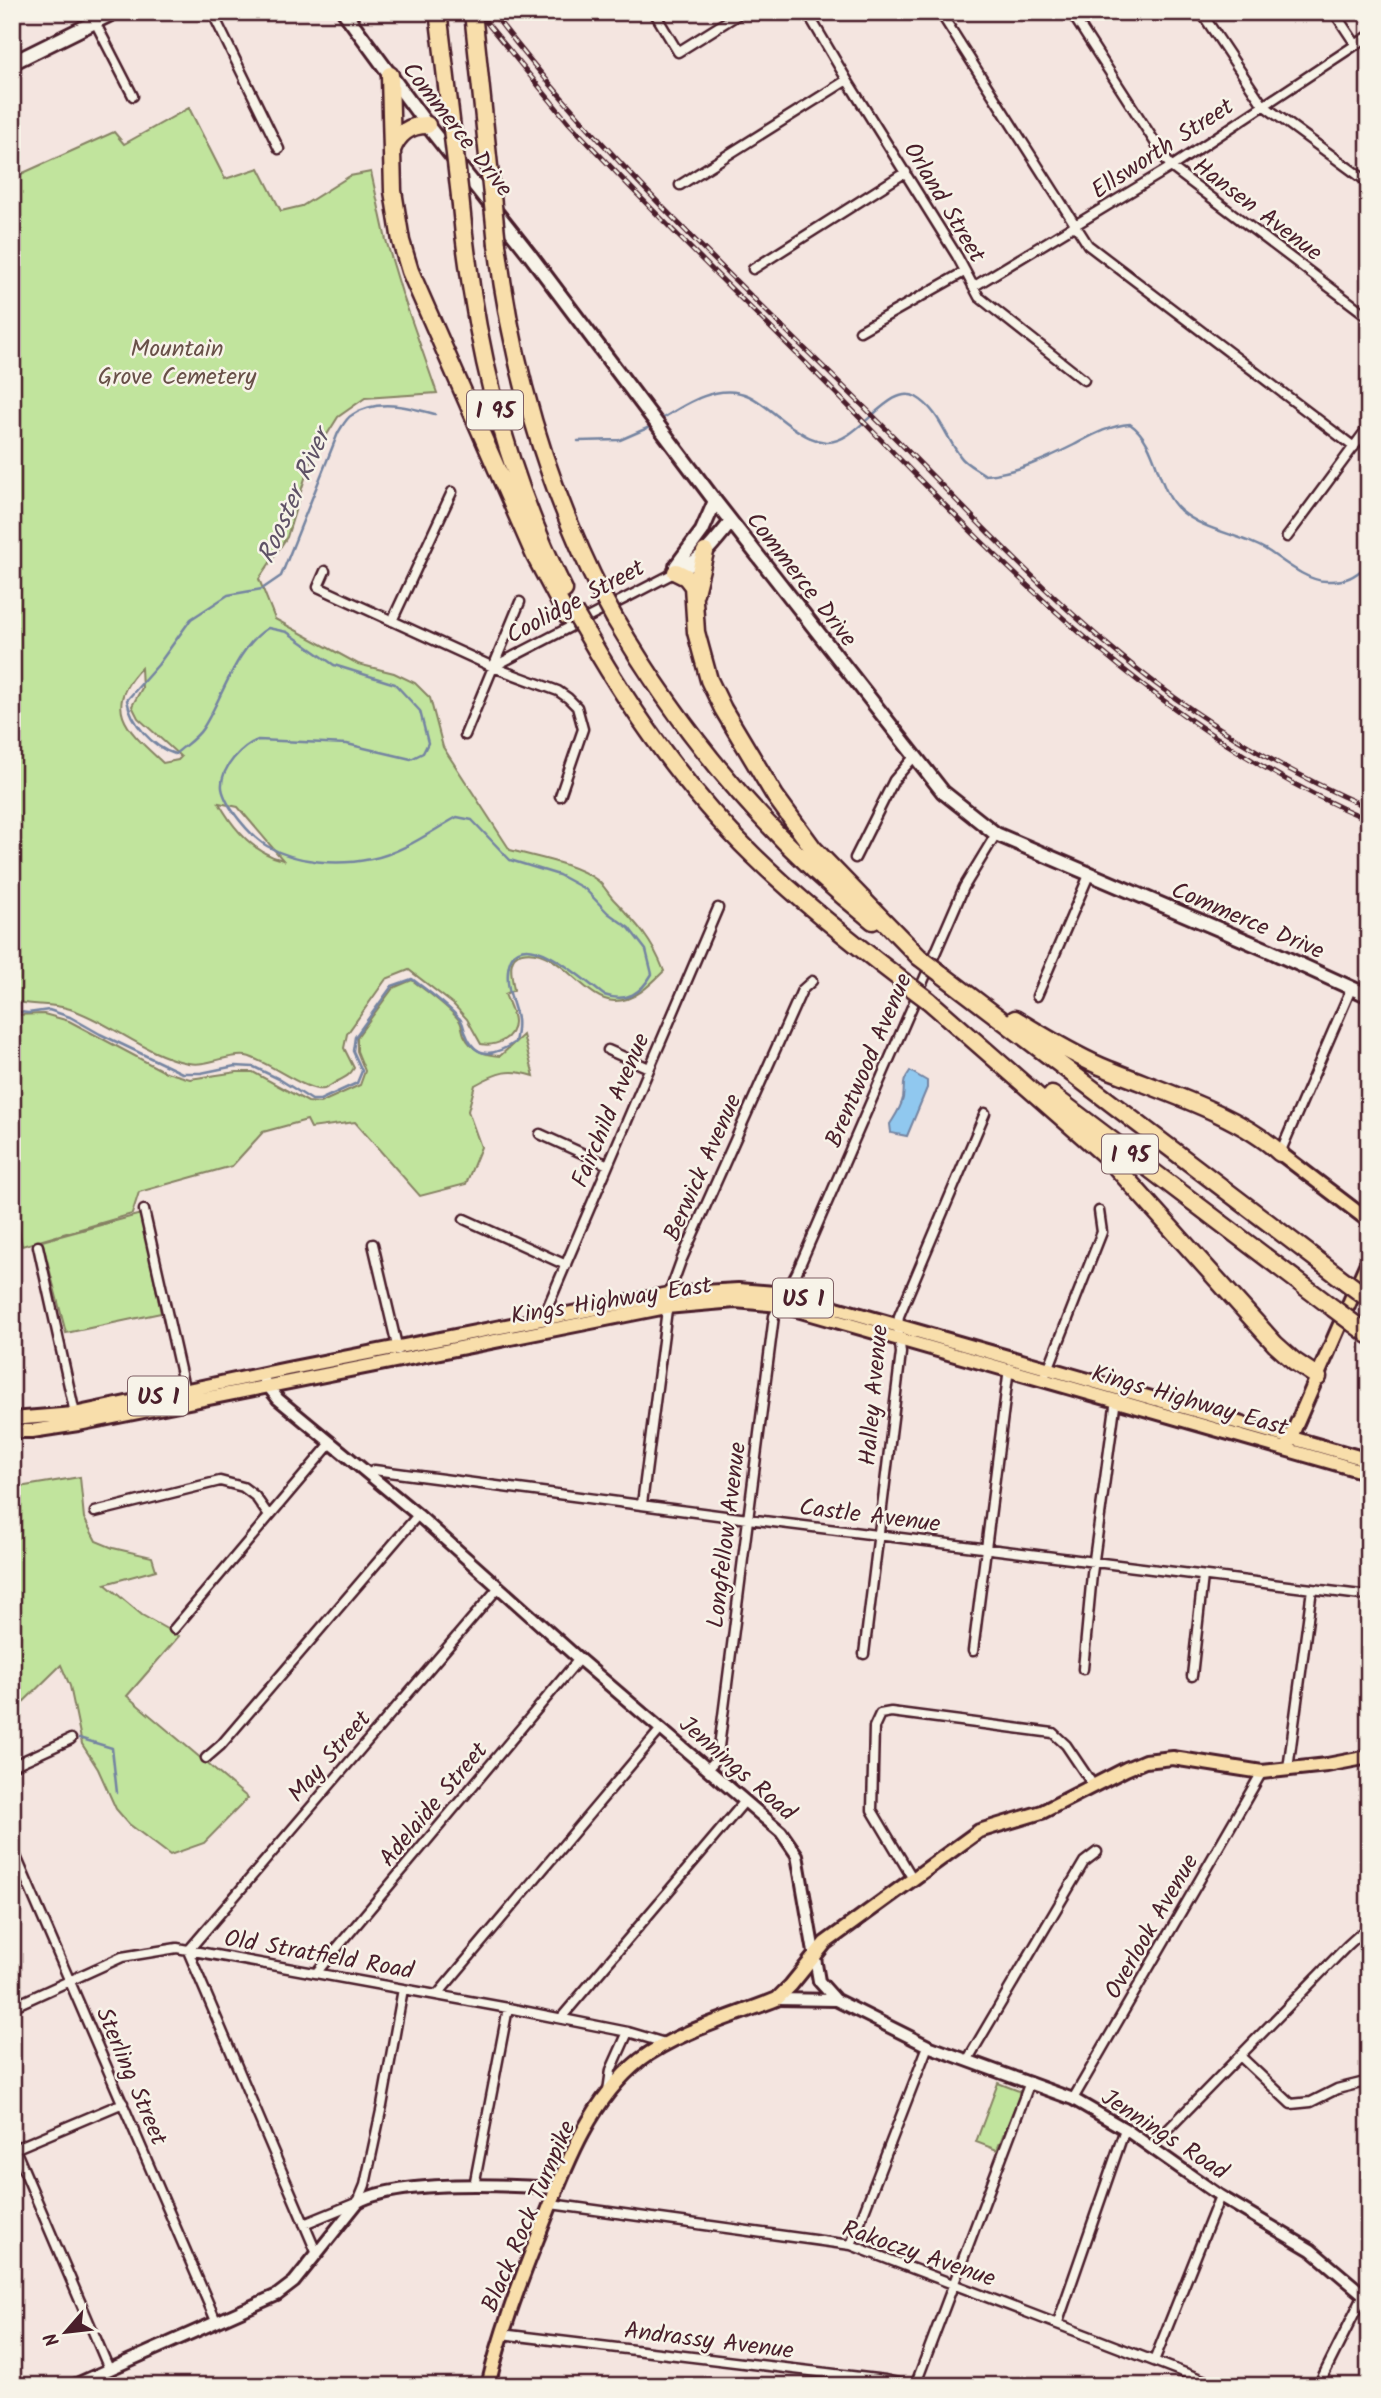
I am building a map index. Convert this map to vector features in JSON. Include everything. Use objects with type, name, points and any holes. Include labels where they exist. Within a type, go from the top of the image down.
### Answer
[{"type":"highway","name":"I 95","points":[[438,12],[474,312],[496,412],[528,510],[571,614],[622,694],[682,777],[751,854],[802,901],[908,985],[1369,1335]]},
{"type":"highway","name":"I 95","points":[[473,12],[497,244],[511,333],[536,431],[570,526],[603,597],[668,704],[709,759],[753,810],[825,881],[919,957],[1367,1298]]},
{"type":"highway","points":[[390,75],[390,159],[398,225],[416,286],[535,556],[571,614]]},
{"type":"highway","points":[[390,159],[395,143],[402,133],[414,126],[427,125]]},
{"type":"highway","points":[[695,603],[705,552]]},
{"type":"highway","points":[[676,572],[690,581],[694,592],[697,640],[709,680],[775,796],[820,856],[919,957]]},
{"type":"highway","points":[[940,973],[1069,1051],[1234,1121],[1260,1136],[1280,1153]]},
{"type":"highway","points":[[928,1000],[1107,1157],[1275,1344],[1294,1362],[1318,1377]]},
{"type":"main road","points":[[12,63],[115,12]]},
{"type":"main road","name":"Commerce Drive","points":[[344,12],[427,125],[538,266],[715,501],[943,792],[996,834],[1369,996]]},
{"type":"main road","name":"Coolidge Street","points":[[715,501],[702,531],[676,566],[676,572],[705,552],[732,522]]},
{"type":"main road","points":[[1280,1153],[1369,1222]]},
{"type":"main road","points":[[1288,1444],[1369,1258]]},
{"type":"main road","name":"Kings Highway East","points":[[12,1431],[33,1431],[76,1419],[264,1380],[668,1300],[738,1290],[898,1326],[1009,1364],[1288,1444],[1369,1474]]},
{"type":"main road","name":"Kings Highway East","points":[[784,1299],[900,1340],[1009,1364]]},
{"type":"main road","name":"Kings Highway East","points":[[12,1419],[76,1419]]},
{"type":"main road","name":"Kings Highway East","points":[[1288,1444],[1369,1460]]},
{"type":"main road","name":"Black Rock Turnpike","points":[[488,2386],[501,2334],[551,2204],[588,2123],[608,2091],[622,2075],[665,2043],[777,1999],[825,1943],[979,1831],[1042,1812],[1145,1761],[1173,1758],[1262,1772],[1369,1758]]},
{"type":"street","points":[[212,12],[279,149]]},
{"type":"street","points":[[654,12],[678,52],[742,12]]},
{"type":"street","name":"Orland Street","points":[[807,12],[957,256],[979,297],[1084,380]]},
{"type":"street","points":[[940,12],[1088,244],[1354,447]]},
{"type":"street","name":"Hansen Avenue","points":[[1071,12],[1171,167],[1369,317]]},
{"type":"street","points":[[1201,12],[1263,105],[1369,183]]},
{"type":"street","points":[[1334,12],[1356,45]]},
{"type":"street","points":[[95,22],[132,96]]},
{"type":"street","name":"Ellsworth Street","points":[[972,287],[1171,167],[1369,36]]},
{"type":"street","points":[[680,185],[847,80]]},
{"type":"street","points":[[754,269],[906,172]]},
{"type":"street","points":[[860,331],[964,272]]},
{"type":"street","points":[[1287,537],[1369,426]]},
{"type":"street","points":[[392,621],[452,492]]},
{"type":"street","points":[[326,570],[318,587],[494,667],[558,691],[577,707],[583,729],[560,796]]},
{"type":"street","name":"Coolidge Street","points":[[494,667],[676,572]]},
{"type":"street","points":[[466,735],[520,602]]},
{"type":"street","points":[[855,858],[894,780],[914,757]]},
{"type":"street","name":"Brentwood Avenue","points":[[784,1299],[966,883],[996,834]]},
{"type":"street","points":[[1037,996],[1089,875]]},
{"type":"street","name":"Fairchild Avenue","points":[[550,1324],[548,1306],[718,908]]},
{"type":"street","name":"Berwick Avenue","points":[[642,1503],[668,1300],[681,1261],[802,990],[812,981]]},
{"type":"street","points":[[1280,1153],[1351,989]]},
{"type":"street","points":[[608,1050],[649,1068]]},
{"type":"street","name":"Halley Avenue","points":[[864,1654],[901,1353],[899,1316],[985,1113]]},
{"type":"street","points":[[540,1134],[608,1165]]},
{"type":"street","points":[[144,1210],[186,1396]]},
{"type":"street","points":[[1046,1375],[1102,1232],[1099,1211]]},
{"type":"street","points":[[464,1219],[566,1265]]},
{"type":"street","points":[[373,1244],[399,1354]]},
{"type":"street","points":[[38,1246],[76,1419]]},
{"type":"street","name":"Longfellow Avenue","points":[[707,1769],[719,1747],[774,1316],[784,1299]]},
{"type":"street","points":[[973,1651],[1009,1364]]},
{"type":"street","name":"Jennings Road","points":[[264,1380],[278,1399],[418,1515],[579,1659],[781,1832],[797,1855],[819,1981],[836,2000],[928,2046],[1073,2099],[1125,2129],[1220,2196],[1311,2250],[1367,2292]]},
{"type":"street","points":[[1083,1669],[1094,1562],[1117,1395]]},
{"type":"street","points":[[174,1629],[331,1443]]},
{"type":"street","name":"Castle Avenue","points":[[369,1474],[374,1470],[1369,1596]]},
{"type":"street","points":[[95,1512],[220,1481],[243,1487],[255,1496],[269,1516]]},
{"type":"street","points":[[206,1759],[221,1745],[418,1515]]},
{"type":"street","points":[[1192,1676],[1203,1576]]},
{"type":"street","name":"May Street","points":[[188,1951],[499,1587]]},
{"type":"street","points":[[1288,1769],[1312,1589]]},
{"type":"street","name":"Adelaide Street","points":[[316,1973],[579,1659]]},
{"type":"street","points":[[913,1879],[872,1810],[874,1727],[880,1714],[891,1712],[1053,1733],[1066,1745],[1093,1785]]},
{"type":"street","points":[[438,1994],[661,1729]]},
{"type":"street","points":[[12,1766],[71,1739]]},
{"type":"street","name":"Overlook Avenue","points":[[1073,2099],[1262,1772]]},
{"type":"street","points":[[561,2018],[745,1801]]},
{"type":"street","name":"Sterling Street","points":[[12,1847],[216,2321]]},
{"type":"street","points":[[968,2059],[1084,1862],[1097,1852]]},
{"type":"street","points":[[1151,2147],[1369,1926]]},
{"type":"street","name":"Old Stratfield Road","points":[[12,2007],[122,1958],[177,1948],[438,1994],[628,2032],[665,2043]]},
{"type":"street","points":[[188,1951],[317,2254]]},
{"type":"street","points":[[72,2386],[277,2295],[294,2282],[358,2202],[365,2185],[403,1989]]},
{"type":"street","points":[[777,1999],[836,2000]]},
{"type":"street","points":[[474,2186],[508,2008]]},
{"type":"street","points":[[608,2091],[611,2070],[628,2032]]},
{"type":"street","points":[[851,2245],[928,2046]]},
{"type":"street","points":[[1240,2056],[1292,2104],[1311,2102],[1337,2089],[1369,2081]]},
{"type":"street","points":[[914,2386],[1030,2082]]},
{"type":"street","points":[[109,2369],[13,2147],[123,2103]]},
{"type":"street","points":[[1058,2322],[1125,2129]]},
{"type":"street","points":[[304,2224],[387,2190],[474,2186],[558,2188]]},
{"type":"street","points":[[1154,2361],[1220,2196]]},
{"type":"street","name":"Rakoczy Avenue","points":[[551,2204],[851,2245],[1058,2322],[1219,2386]]},
{"type":"street","points":[[1318,2386],[1367,2292]]},
{"type":"street","name":"Andrassy Avenue","points":[[501,2334],[872,2378],[914,2386]]},
{"type":"green space","name":"Mountain Grove Cemetery","points":[[189,108],[225,179],[259,168],[281,211],[302,206],[350,176],[371,172],[386,240],[437,393],[365,398],[338,417],[310,462],[287,537],[259,579],[275,619],[358,664],[394,673],[415,683],[430,698],[443,747],[510,850],[566,865],[588,874],[602,884],[643,933],[664,971],[636,995],[615,1001],[604,999],[548,957],[522,953],[514,958],[512,963],[514,990],[505,994],[513,1015],[513,1028],[503,1040],[486,1045],[481,1044],[467,1019],[453,1004],[409,970],[386,979],[347,1034],[344,1048],[354,1068],[348,1076],[324,1089],[308,1086],[246,1056],[232,1056],[195,1064],[172,1059],[70,1009],[12,1001],[12,178],[114,132],[124,144]],"holes":[[[141,668],[142,688],[132,706],[138,718],[181,757],[178,760],[163,763],[140,741],[124,720],[122,696]],[[219,803],[238,807],[283,860],[263,852],[245,838]]]},
{"type":"green space","points":[[412,980],[454,1014],[467,1040],[479,1051],[500,1056],[523,1035],[534,1076],[517,1072],[504,1073],[475,1085],[468,1111],[481,1147],[466,1184],[420,1196],[355,1122],[311,1128],[307,1120],[263,1132],[232,1166],[139,1192],[132,1214],[22,1246],[16,1212],[12,1212],[12,1015],[44,1014],[69,1021],[163,1071],[190,1079],[253,1072],[308,1102],[320,1103],[360,1085],[365,1071],[357,1051],[357,1037],[393,988]]},
{"type":"green space","points":[[141,1214],[161,1313],[66,1333],[42,1241]]},
{"type":"green space","points":[[80,1477],[84,1518],[96,1541],[152,1557],[156,1570],[105,1584],[142,1615],[179,1636],[127,1696],[248,1798],[204,1843],[170,1855],[129,1824],[116,1809],[98,1769],[82,1744],[70,1686],[61,1665],[12,1713],[12,1492],[25,1486]]},
{"type":"green space","points":[[998,2083],[1019,2091],[1019,2097],[997,2150],[976,2142]]},
{"type":"water","points":[[910,1071],[927,1081],[927,1088],[907,1136],[891,1133],[890,1124],[901,1105],[904,1082]]},
{"type":"waterway","name":"Rooster River","points":[[660,420],[702,397],[714,393],[737,392],[755,399],[804,435],[826,442],[850,434],[884,405],[906,395],[924,402],[936,416],[962,459],[985,475],[1031,464],[1101,432],[1130,424],[1147,443],[1166,491],[1190,518],[1255,544],[1302,574],[1318,580],[1344,579],[1369,564]]},
{"type":"waterway","name":"Rooster River","points":[[12,1011],[28,1013],[49,1010],[70,1017],[182,1073],[201,1073],[235,1066],[254,1067],[312,1100],[320,1100],[357,1083],[362,1071],[353,1051],[355,1037],[392,986],[412,979],[454,1013],[462,1022],[470,1043],[481,1052],[487,1053],[501,1050],[515,1042],[517,1020],[508,973],[512,957],[520,950],[532,949],[545,954],[572,970],[604,995],[612,997],[632,995],[648,981],[652,974],[646,950],[629,928],[608,913],[585,889],[559,875],[510,860],[472,820],[457,817],[416,841],[382,856],[358,861],[331,862],[318,862],[278,852],[261,842],[240,820],[224,795],[222,780],[233,759],[245,747],[258,740],[347,744],[411,759],[423,753],[428,743],[420,711],[395,684],[334,665],[287,632],[268,628],[247,647],[200,732],[175,754],[151,740],[129,709],[127,700],[158,665],[191,619],[228,595],[262,589],[281,576],[338,433],[348,418],[362,410],[382,405],[435,414]]},
{"type":"waterway","name":"Rooster River","points":[[578,441],[620,440],[652,426]]},
{"type":"waterway","points":[[79,1738],[112,1748],[117,1793]]},
{"type":"railway","points":[[478,12],[568,122],[613,169],[916,476],[1033,590],[1094,645],[1157,696],[1224,743],[1294,784],[1369,820]]},
{"type":"railway","points":[[492,12],[532,63],[663,208],[1012,557],[1080,620],[1144,674],[1205,718],[1268,758],[1369,808]]}]
